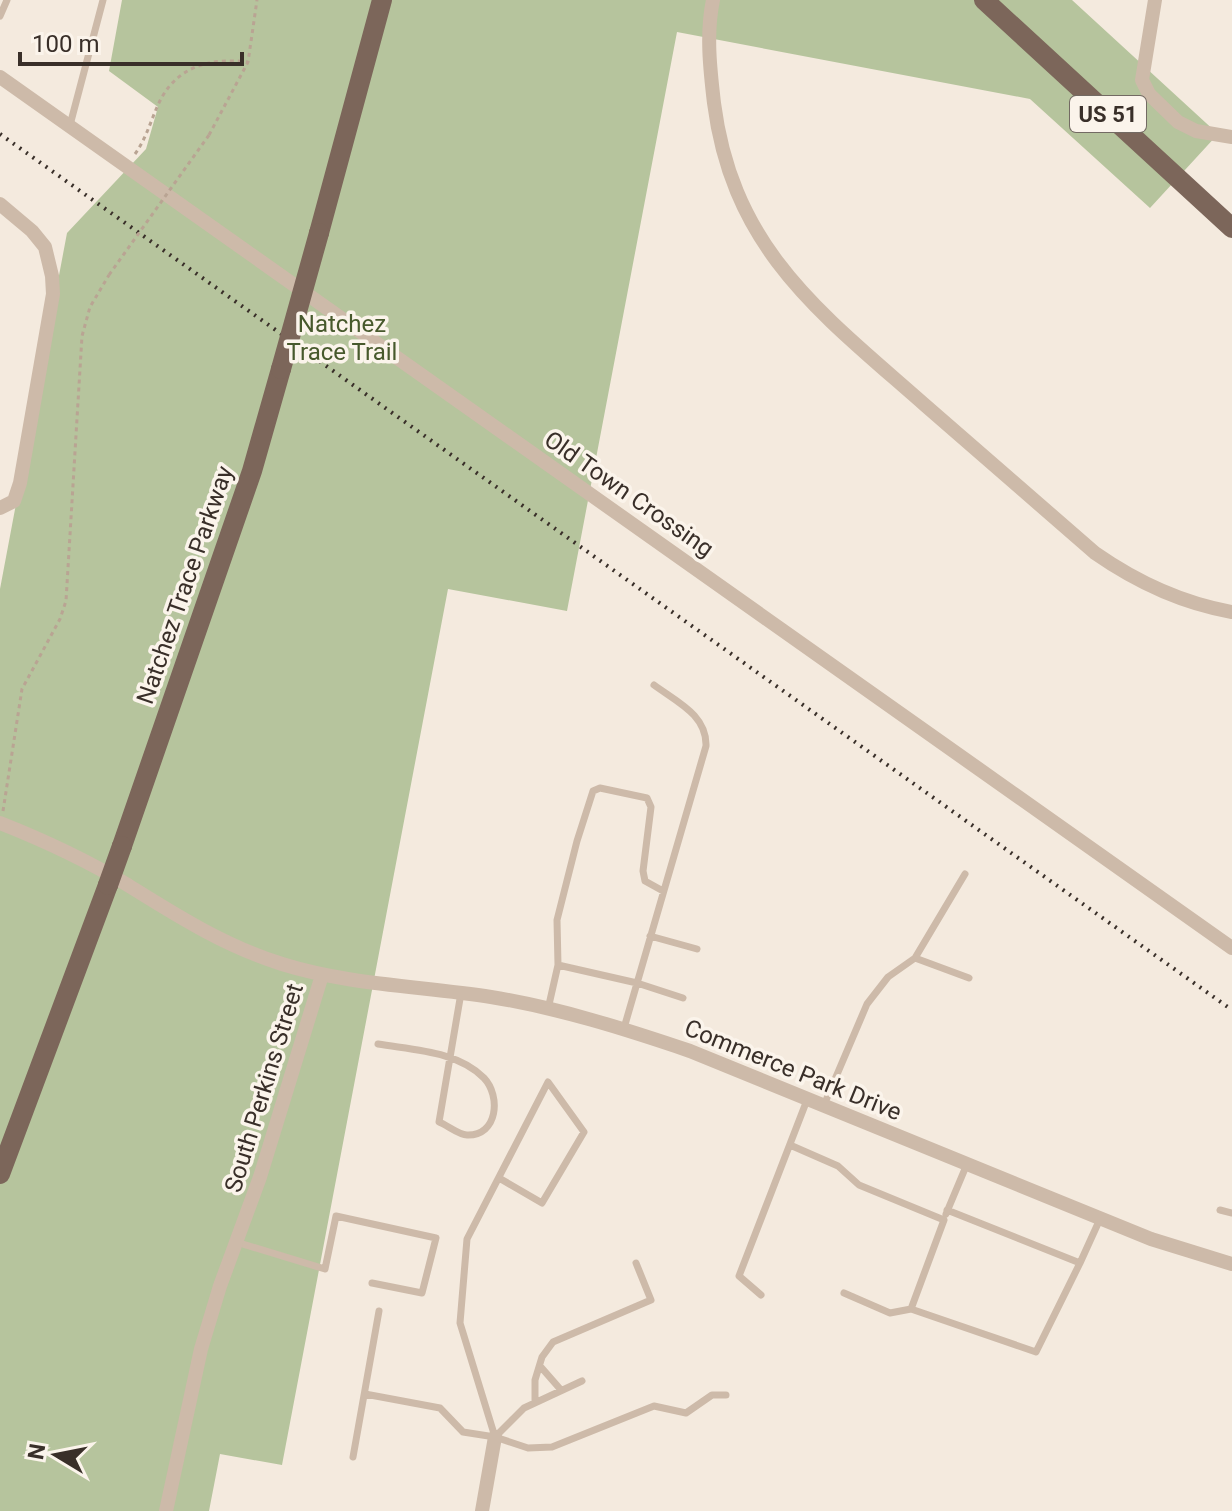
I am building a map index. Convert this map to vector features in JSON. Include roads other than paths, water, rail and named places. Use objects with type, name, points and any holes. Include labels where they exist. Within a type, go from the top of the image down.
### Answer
[{"type":"main road","name":"Natchez Trace Parkway","points":[[0,1174],[122,846],[252,471],[382,0]]},
{"type":"main road","name":"US 51","points":[[984,0],[1232,228]]},
{"type":"street","points":[[713,0],[709,55],[724,159],[744,209],[782,270],[823,315],[1095,553],[1122,572],[1183,601],[1232,612]]},
{"type":"street","points":[[1155,0],[1142,80],[1149,94],[1178,122],[1196,131],[1232,137]]},
{"type":"street","name":"Old Town Crossing","points":[[0,77],[1232,948]]},
{"type":"street","points":[[0,204],[32,231],[45,247],[50,260],[53,294],[20,483],[14,501],[2,508]]},
{"type":"street","name":"South Perkins Street","points":[[0,823],[81,859],[185,922],[225,942],[280,964],[322,975],[260,1177],[201,1349],[166,1511]]},
{"type":"street","name":"Commerce Park Drive","points":[[322,975],[461,993],[548,1009],[624,1028],[690,1051],[1151,1239],[1232,1264]]},
{"type":"street","points":[[482,1511],[495,1437]]},
{"type":"lane","points":[[0,16],[7,0]]},
{"type":"lane","points":[[69,126],[103,0]]},
{"type":"lane","points":[[624,1028],[706,746],[706,732],[697,717],[654,685]]},
{"type":"lane","points":[[548,1009],[558,965],[557,920],[593,791],[600,788],[647,798],[651,807],[643,871],[645,881],[663,891]]},
{"type":"lane","points":[[824,1105],[867,1004],[888,977],[915,958],[965,874]]},
{"type":"lane","points":[[650,936],[697,949]]},
{"type":"lane","points":[[915,958],[969,978]]},
{"type":"lane","points":[[558,965],[637,983],[683,998]]},
{"type":"lane","points":[[378,1044],[450,1057],[483,1078],[496,1096],[488,1125],[478,1133],[465,1135],[439,1122],[450,1057],[461,993]]},
{"type":"lane","points":[[495,1437],[460,1323],[467,1239],[548,1082],[584,1132],[542,1203],[499,1178]]},
{"type":"lane","points":[[761,1295],[739,1276],[808,1099]]},
{"type":"lane","points":[[790,1145],[838,1166],[859,1185],[944,1220]]},
{"type":"lane","points":[[911,1309],[967,1164]]},
{"type":"lane","points":[[947,1210],[1080,1263]]},
{"type":"lane","points":[[1220,1210],[1232,1213]]},
{"type":"lane","points":[[236,1242],[325,1269],[336,1216],[436,1238],[422,1293],[372,1283]]},
{"type":"lane","points":[[844,1293],[890,1313],[911,1309],[1036,1352],[1100,1219]]},
{"type":"lane","points":[[535,1401],[535,1380],[542,1357],[553,1342],[651,1300],[636,1263]]},
{"type":"lane","points":[[353,1457],[379,1311]]},
{"type":"lane","points":[[540,1366],[561,1390]]},
{"type":"lane","points":[[495,1437],[524,1408],[582,1381]]},
{"type":"lane","points":[[365,1394],[440,1408],[463,1432],[495,1437],[528,1448],[552,1447],[654,1406],[686,1413],[712,1395],[726,1395]]},
{"type":"railway","points":[[0,134],[1232,1010]]},
{"type":"park label","name":"Natchez Trace Trail","points":[[342,338]]}]
